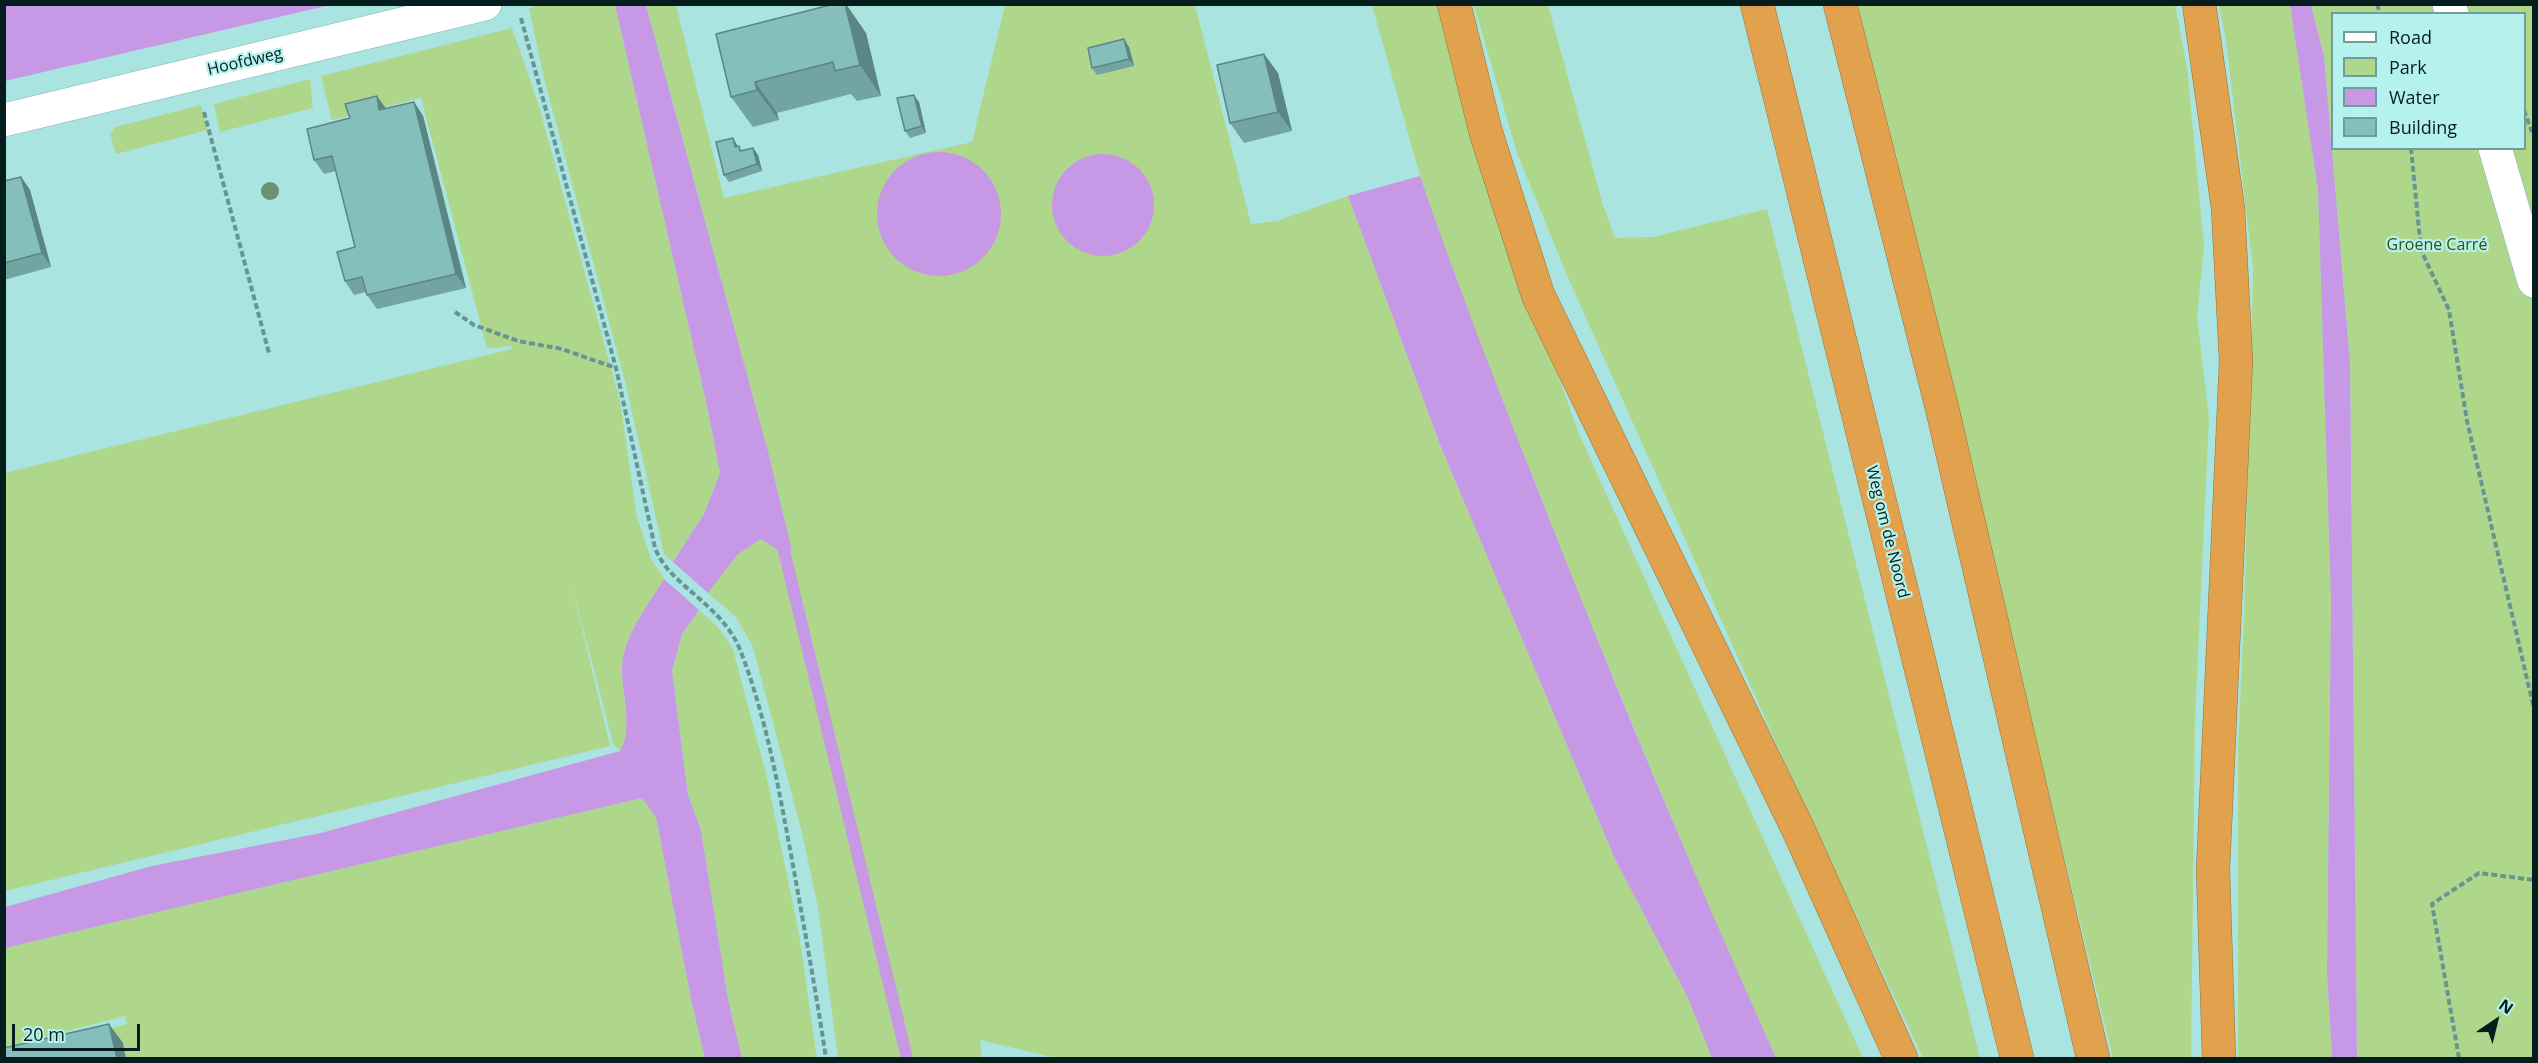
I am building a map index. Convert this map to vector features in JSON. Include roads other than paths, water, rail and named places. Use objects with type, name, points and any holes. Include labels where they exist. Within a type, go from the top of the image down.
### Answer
[{"type":"highway","points":[[1454,4],[1486,133],[1538,295],[1798,829],[1900,1059]]},
{"type":"highway","name":"Weg om de Noord","points":[[1757,4],[2016,1059]]},
{"type":"highway","points":[[1840,4],[1942,408],[2093,1059]]},
{"type":"highway","points":[[2199,4],[2228,208],[2236,361],[2213,870],[2219,1059]]},
{"type":"street","name":"Hoofdweg","points":[[4,120],[485,4]]},
{"type":"street","points":[[2496,150],[2534,281]]},
{"type":"water","points":[[5,4],[330,4],[330,5],[5,81]]},
{"type":"water","points":[[615,5],[646,5],[769,455],[792,551],[779,551],[761,539],[738,554],[708,593],[673,562],[704,514],[720,473],[707,406]]},
{"type":"water","points":[[2290,5],[2311,5],[2324,56],[2350,363],[2357,1058],[2332,1058],[2327,972],[2331,601],[2318,190]]},
{"type":"water","points":[[939,152],[963,157],[983,170],[996,190],[1001,214],[996,238],[983,258],[963,271],[939,276],[915,271],[895,258],[882,238],[877,214],[882,190],[895,170],[915,157]]},
{"type":"water","points":[[1103,154],[1122,158],[1139,169],[1150,186],[1154,205],[1150,224],[1139,241],[1122,252],[1103,256],[1084,252],[1067,241],[1056,224],[1052,205],[1056,186],[1067,169],[1084,158]]},
{"type":"water","points":[[1420,176],[1479,338],[1597,639],[1655,780],[1776,1058],[1712,1058],[1688,998],[1615,859],[1441,447],[1348,196]]},
{"type":"water","points":[[664,579],[699,610],[682,634],[672,671],[688,795],[701,830],[728,999],[742,1058],[705,1058],[692,1004],[656,817],[642,798],[5,948],[5,907],[152,866],[321,833],[620,751],[624,742],[627,721],[622,676],[624,654],[632,632]]},
{"type":"waterway","points":[[784,551],[907,1058]]},
{"type":"park label","name":"Groene Carré","points":[[2437,245]]}]
